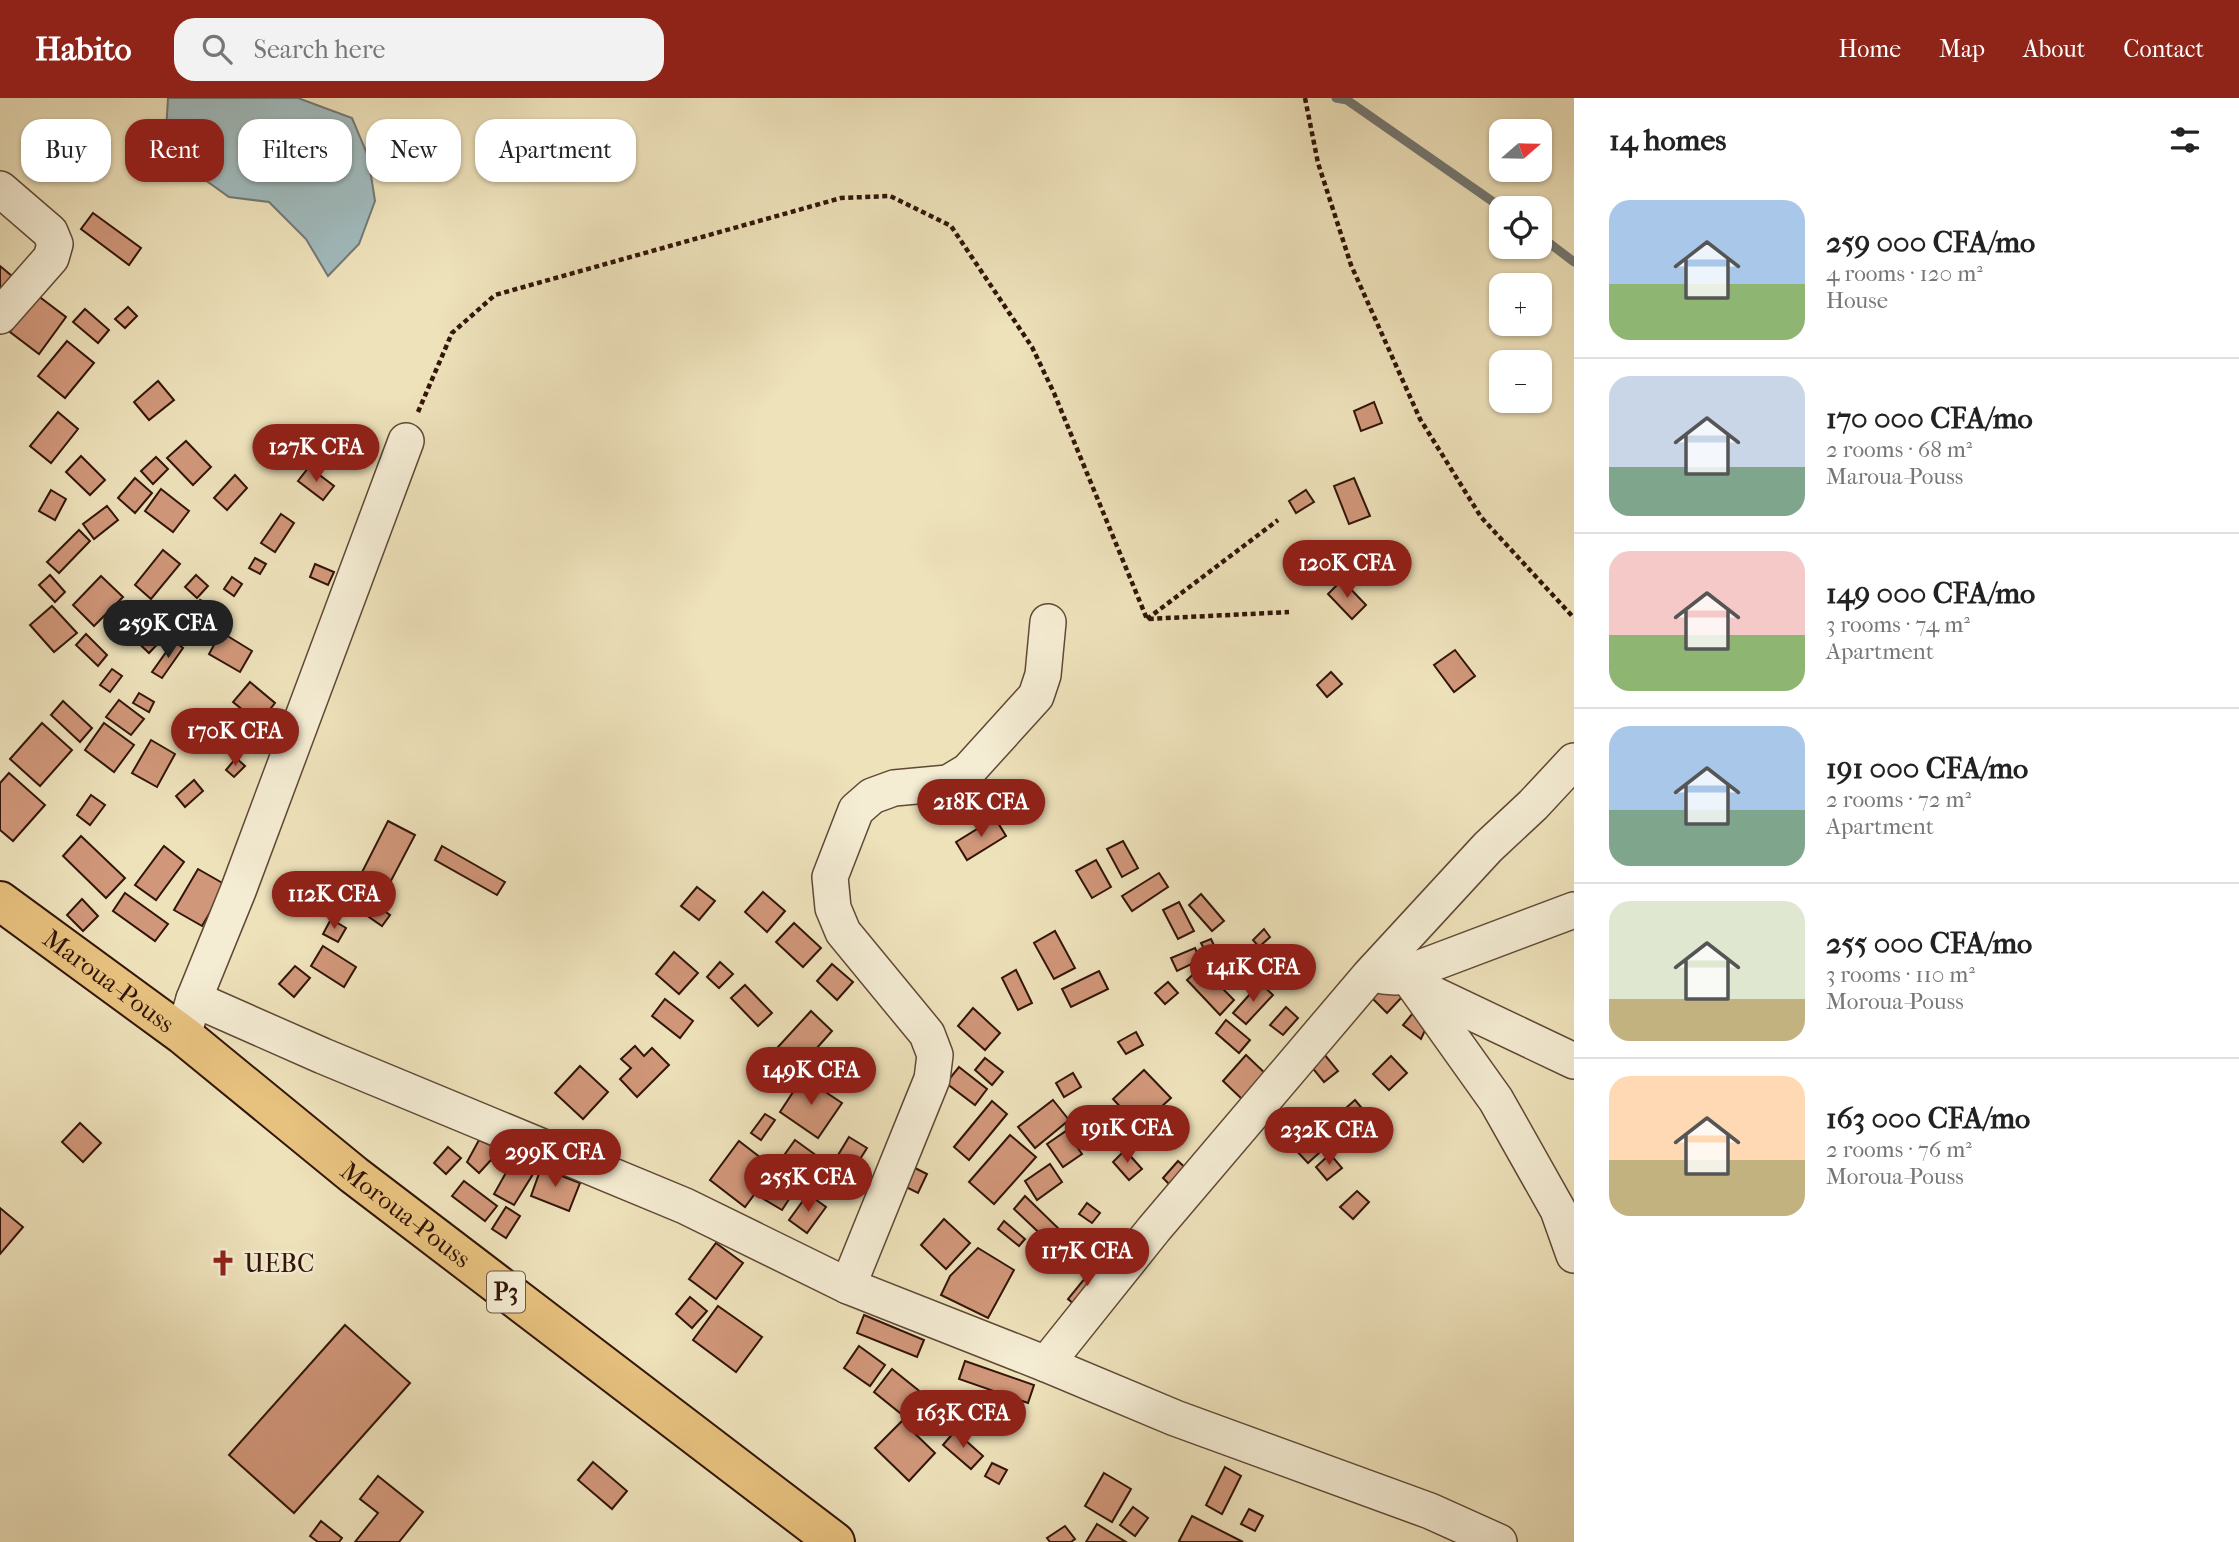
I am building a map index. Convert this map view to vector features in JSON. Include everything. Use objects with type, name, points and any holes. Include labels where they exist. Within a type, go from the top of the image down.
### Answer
[{"type":"main road","name":"Maroua-Pouss","points":[[0,901],[183,1035]]},
{"type":"main road","name":"Moroua-Pouss","points":[[183,1035],[354,1175],[832,1541]]},
{"type":"street","points":[[0,189],[50,232],[55,244],[51,258],[0,316]]},
{"type":"street","points":[[183,1035],[194,999],[238,891],[406,441]]},
{"type":"street","points":[[848,1286],[932,1079],[935,1055],[927,1034],[843,932],[833,908],[830,877],[856,810],[872,796],[894,788],[948,783],[968,771],[1036,696],[1043,675],[1048,622]]},
{"type":"street","points":[[1045,1364],[1154,1229],[1393,979],[1488,847],[1533,805],[1574,761]]},
{"type":"street","points":[[1393,979],[1574,910]]},
{"type":"street","points":[[1393,979],[1574,1061]]},
{"type":"street","points":[[1393,979],[1496,1100],[1558,1210],[1574,1255]]},
{"type":"street","points":[[194,999],[323,1056],[685,1206],[848,1286],[1175,1419],[1430,1511],[1499,1542]]},
{"type":"path","points":[[1305,98],[1318,163],[1351,265],[1420,419],[1481,517],[1574,618]]},
{"type":"path","points":[[406,441],[452,333],[495,295],[841,198],[890,196],[951,226],[1032,347],[1054,393],[1147,619]]},
{"type":"path","points":[[1147,619],[1278,520]]},
{"type":"path","points":[[1147,619],[1289,611]]},
{"type":"water","points":[[168,98],[298,98],[352,118],[366,151],[366,182],[372,182],[375,201],[359,244],[328,276],[306,239],[269,202],[229,197],[208,182],[224,182],[224,119],[167,119]]},
{"type":"building","points":[[93,213],[141,248],[129,265],[81,229]]},
{"type":"building","points":[[0,266],[19,282],[0,295]]},
{"type":"building","points":[[37,295],[66,317],[39,354],[10,332]]},
{"type":"building","points":[[128,307],[137,316],[125,328],[115,319]]},
{"type":"building","points":[[85,309],[109,330],[98,343],[73,322]]},
{"type":"building","points":[[67,341],[94,363],[65,398],[38,376]]},
{"type":"building","points":[[158,381],[174,400],[149,420],[134,402]]},
{"type":"building","points":[[1374,402],[1382,423],[1361,431],[1354,411]]},
{"type":"building","points":[[58,412],[78,429],[51,463],[30,446]]},
{"type":"building","points":[[186,441],[211,467],[193,485],[167,458]]},
{"type":"building","points":[[81,456],[105,480],[90,495],[66,472]]},
{"type":"building","points":[[156,457],[168,469],[153,484],[141,471]]},
{"type":"building","points":[[309,467],[334,486],[323,500],[298,481]]},
{"type":"building","points":[[235,475],[247,488],[227,510],[214,498]]},
{"type":"building","points":[[135,478],[152,493],[135,513],[118,498]]},
{"type":"building","points":[[1354,478],[1370,516],[1349,524],[1334,486]]},
{"type":"building","points":[[161,489],[189,511],[173,532],[145,511]]},
{"type":"building","points":[[51,490],[66,499],[55,520],[39,511]]},
{"type":"building","points":[[1306,490],[1314,502],[1296,513],[1289,501]]},
{"type":"building","points":[[107,506],[118,520],[94,539],[83,524]]},
{"type":"building","points":[[281,514],[294,523],[275,552],[261,543]]},
{"type":"building","points":[[79,530],[90,541],[59,573],[47,562]]},
{"type":"building","points":[[163,550],[180,564],[151,599],[135,585]]},
{"type":"building","points":[[255,558],[266,564],[260,574],[249,568]]},
{"type":"building","points":[[1384,559],[1391,578],[1376,584],[1369,564]]},
{"type":"building","points":[[315,564],[334,572],[328,585],[310,577]]},
{"type":"building","points":[[50,575],[65,592],[55,602],[39,585]]},
{"type":"building","points":[[196,575],[208,586],[197,598],[185,587]]},
{"type":"building","points":[[101,576],[123,597],[94,626],[73,605]]},
{"type":"building","points":[[232,577],[242,584],[234,596],[224,589]]},
{"type":"building","points":[[1342,580],[1366,605],[1352,619],[1328,594]]},
{"type":"building","points":[[200,600],[213,606],[205,627],[191,622]]},
{"type":"building","points":[[132,602],[167,634],[149,653],[115,621]]},
{"type":"building","points":[[52,606],[77,633],[54,652],[30,625]]},
{"type":"building","points":[[221,632],[252,651],[240,672],[209,654]]},
{"type":"building","points":[[86,634],[107,655],[98,666],[76,645]]},
{"type":"building","points":[[174,641],[183,648],[162,678],[152,672]]},
{"type":"building","points":[[1455,650],[1475,676],[1454,692],[1434,665]]},
{"type":"building","points":[[112,669],[122,676],[110,692],[100,685]]},
{"type":"building","points":[[1331,672],[1342,684],[1327,697],[1317,685]]},
{"type":"building","points":[[250,682],[275,703],[259,723],[233,702]]},
{"type":"building","points":[[139,693],[154,702],[149,712],[133,703]]},
{"type":"building","points":[[119,700],[144,719],[131,735],[106,717]]},
{"type":"building","points":[[63,701],[92,728],[80,742],[51,715]]},
{"type":"building","points":[[42,723],[72,750],[40,786],[10,759]]},
{"type":"building","points":[[104,723],[134,745],[114,772],[85,750]]},
{"type":"building","points":[[151,740],[175,754],[157,787],[132,773]]},
{"type":"building","points":[[236,758],[245,766],[234,777],[226,770]]},
{"type":"building","points":[[9,773],[45,805],[13,841],[0,830],[0,783]]},
{"type":"building","points":[[194,780],[203,791],[185,807],[176,796]]},
{"type":"building","points":[[91,795],[105,805],[90,825],[77,815]]},
{"type":"building","points":[[995,818],[1006,836],[967,860],[956,842]]},
{"type":"building","points":[[388,821],[415,835],[383,896],[357,882]]},
{"type":"building","points":[[81,836],[125,878],[106,898],[63,856]]},
{"type":"building","points":[[1123,841],[1138,868],[1122,877],[1107,849]]},
{"type":"building","points":[[164,846],[184,862],[156,900],[135,885]]},
{"type":"building","points":[[442,846],[505,882],[497,895],[435,860]]},
{"type":"building","points":[[1096,860],[1111,887],[1092,898],[1076,871]]},
{"type":"building","points":[[198,869],[226,885],[202,926],[174,910]]},
{"type":"building","points":[[1159,873],[1168,887],[1132,911],[1122,896]]},
{"type":"building","points":[[697,887],[715,901],[699,920],[681,906]]},
{"type":"building","points":[[353,889],[390,915],[382,926],[346,901]]},
{"type":"building","points":[[763,892],[785,911],[767,932],[745,912]]},
{"type":"building","points":[[125,893],[168,924],[155,941],[113,911]]},
{"type":"building","points":[[1201,894],[1224,921],[1212,931],[1189,905]]},
{"type":"building","points":[[82,899],[98,916],[83,931],[67,915]]},
{"type":"building","points":[[1179,902],[1194,931],[1178,939],[1163,910]]},
{"type":"building","points":[[331,919],[346,928],[338,942],[323,934]]},
{"type":"building","points":[[794,923],[821,948],[803,967],[776,942]]},
{"type":"building","points":[[1264,929],[1270,937],[1259,947],[1253,940]]},
{"type":"building","points":[[1055,931],[1075,968],[1054,979],[1034,943]]},
{"type":"building","points":[[1211,939],[1219,956],[1210,960],[1201,943]]},
{"type":"building","points":[[323,946],[356,967],[344,987],[311,966]]},
{"type":"building","points":[[1195,948],[1200,960],[1177,971],[1171,958]]},
{"type":"building","points":[[674,952],[698,973],[679,994],[656,974]]},
{"type":"building","points":[[720,962],[733,974],[719,988],[707,977]]},
{"type":"building","points":[[832,964],[853,982],[837,1000],[817,981]]},
{"type":"building","points":[[295,966],[310,978],[294,997],[279,984]]},
{"type":"building","points":[[1201,967],[1234,1000],[1220,1015],[1187,980]]},
{"type":"building","points":[[1016,970],[1032,1003],[1018,1010],[1002,978]]},
{"type":"building","points":[[1099,971],[1108,989],[1071,1007],[1062,989]]},
{"type":"building","points":[[1386,981],[1402,997],[1387,1013],[1371,997]]},
{"type":"building","points":[[1168,982],[1178,993],[1165,1004],[1155,993]]},
{"type":"building","points":[[1260,983],[1273,995],[1246,1024],[1233,1013]]},
{"type":"building","points":[[745,985],[772,1013],[758,1026],[731,998]]},
{"type":"building","points":[[665,999],[693,1021],[680,1038],[652,1016]]},
{"type":"building","points":[[1286,1007],[1298,1018],[1283,1035],[1270,1025]]},
{"type":"building","points":[[973,1008],[1000,1033],[985,1050],[958,1026]]},
{"type":"building","points":[[811,1011],[832,1031],[800,1067],[778,1047]]},
{"type":"building","points":[[1413,1013],[1427,1026],[1421,1039],[1403,1025]]},
{"type":"building","points":[[1226,1020],[1250,1040],[1239,1053],[1216,1033]]},
{"type":"building","points":[[1136,1032],[1143,1045],[1126,1054],[1118,1042]]},
{"type":"building","points":[[635,1046],[644,1056],[652,1048],[669,1065],[637,1097],[620,1079],[631,1068],[621,1059]]},
{"type":"building","points":[[1324,1054],[1338,1071],[1324,1082],[1310,1065]]},
{"type":"building","points":[[1246,1055],[1268,1076],[1244,1101],[1223,1081]]},
{"type":"building","points":[[1391,1056],[1407,1073],[1389,1090],[1373,1074]]},
{"type":"building","points":[[985,1058],[1003,1072],[992,1085],[975,1070]]},
{"type":"building","points":[[580,1066],[608,1092],[583,1119],[555,1093]]},
{"type":"building","points":[[959,1067],[987,1089],[975,1105],[946,1083]]},
{"type":"building","points":[[1144,1070],[1171,1098],[1139,1127],[1113,1099]]},
{"type":"building","points":[[1073,1073],[1081,1087],[1064,1097],[1056,1083]]},
{"type":"building","points":[[803,1077],[842,1103],[818,1138],[780,1112]]},
{"type":"building","points":[[1053,1100],[1069,1120],[1035,1148],[1018,1127]]},
{"type":"building","points":[[1355,1100],[1365,1112],[1338,1135],[1328,1124]]},
{"type":"building","points":[[992,1101],[1007,1114],[969,1160],[954,1147]]},
{"type":"building","points":[[765,1114],[775,1120],[761,1140],[751,1133]]},
{"type":"building","points":[[1285,1121],[1293,1130],[1285,1138],[1276,1129]]},
{"type":"building","points":[[80,1123],[101,1143],[83,1162],[62,1142]]},
{"type":"building","points":[[1317,1125],[1331,1142],[1308,1163],[1293,1147]]},
{"type":"building","points":[[1066,1131],[1082,1154],[1063,1167],[1047,1144]]},
{"type":"building","points":[[1010,1135],[1036,1157],[994,1204],[969,1182]]},
{"type":"building","points":[[849,1137],[867,1148],[843,1186],[826,1175]]},
{"type":"building","points":[[479,1140],[509,1153],[504,1165],[491,1160],[479,1173],[467,1162]]},
{"type":"building","points":[[795,1140],[817,1156],[802,1177],[780,1161]]},
{"type":"building","points":[[739,1141],[774,1168],[745,1207],[710,1180]]},
{"type":"building","points":[[448,1147],[461,1158],[446,1174],[434,1163]]},
{"type":"building","points":[[1125,1150],[1142,1169],[1129,1180],[1113,1162]]},
{"type":"building","points":[[1330,1154],[1342,1168],[1327,1180],[1316,1167]]},
{"type":"building","points":[[1178,1161],[1190,1172],[1174,1189],[1163,1178]]},
{"type":"building","points":[[512,1162],[533,1174],[514,1205],[494,1194]]},
{"type":"building","points":[[1050,1164],[1062,1182],[1037,1200],[1025,1181]]},
{"type":"building","points":[[913,1167],[927,1174],[918,1193],[904,1186]]},
{"type":"building","points":[[541,1168],[580,1183],[569,1211],[531,1196]]},
{"type":"building","points":[[775,1178],[795,1190],[782,1210],[762,1198]]},
{"type":"building","points":[[464,1181],[497,1206],[485,1221],[452,1196]]},
{"type":"building","points":[[1357,1191],[1369,1202],[1353,1219],[1340,1207]]},
{"type":"building","points":[[808,1194],[826,1207],[807,1233],[789,1220]]},
{"type":"building","points":[[1025,1196],[1061,1231],[1050,1243],[1014,1209]]},
{"type":"building","points":[[1087,1203],[1100,1213],[1092,1223],[1079,1214]]},
{"type":"building","points":[[506,1207],[520,1216],[506,1238],[492,1229]]},
{"type":"building","points":[[0,1208],[23,1227],[0,1254]]},
{"type":"building","points":[[944,1219],[970,1243],[946,1269],[921,1245]]},
{"type":"building","points":[[1004,1221],[1025,1239],[1019,1246],[998,1229]]},
{"type":"building","points":[[1119,1235],[1132,1245],[1110,1271],[1098,1260]]},
{"type":"building","points":[[716,1243],[743,1263],[716,1299],[689,1279]]},
{"type":"building","points":[[978,1248],[1014,1270],[988,1318],[941,1295],[950,1276]]},
{"type":"building","points":[[1094,1267],[1106,1278],[1080,1309],[1068,1299]]},
{"type":"building","points":[[690,1297],[707,1311],[692,1328],[676,1314]]},
{"type":"building","points":[[718,1306],[762,1337],[736,1372],[693,1340]]},
{"type":"building","points":[[864,1315],[924,1340],[917,1357],[857,1333]]},
{"type":"building","points":[[345,1325],[410,1383],[294,1513],[229,1455]]},
{"type":"building","points":[[859,1346],[885,1365],[870,1386],[844,1368]]},
{"type":"building","points":[[965,1361],[1034,1385],[1028,1403],[959,1379]]},
{"type":"building","points":[[892,1369],[923,1394],[905,1417],[874,1392]]},
{"type":"building","points":[[902,1421],[935,1453],[909,1481],[875,1448]]},
{"type":"building","points":[[955,1431],[983,1456],[971,1469],[943,1445]]},
{"type":"building","points":[[593,1462],[627,1491],[612,1509],[578,1480]]},
{"type":"building","points":[[992,1463],[1007,1470],[999,1484],[985,1476]]},
{"type":"building","points":[[1225,1467],[1241,1476],[1222,1514],[1206,1505]]},
{"type":"building","points":[[1104,1473],[1131,1489],[1112,1522],[1085,1506]]},
{"type":"building","points":[[378,1476],[423,1512],[399,1542],[355,1542],[378,1513],[360,1499]]},
{"type":"building","points":[[1133,1507],[1148,1518],[1135,1536],[1120,1525]]},
{"type":"building","points":[[1249,1509],[1263,1516],[1255,1531],[1241,1524]]},
{"type":"building","points":[[1192,1516],[1243,1542],[1179,1541]]},
{"type":"building","points":[[321,1521],[342,1538],[339,1542],[318,1542],[310,1536]]},
{"type":"building","points":[[1097,1524],[1126,1542],[1086,1542]]},
{"type":"building","points":[[1065,1526],[1075,1539],[1071,1542],[1050,1542],[1047,1538]]},
{"type":"waterway","points":[[1336,98],[1347,100],[1489,199]]},
{"type":"waterway","points":[[1552,245],[1574,262]]},
{"type":"place","name":"UEBC","points":[[223,1263]]}]
